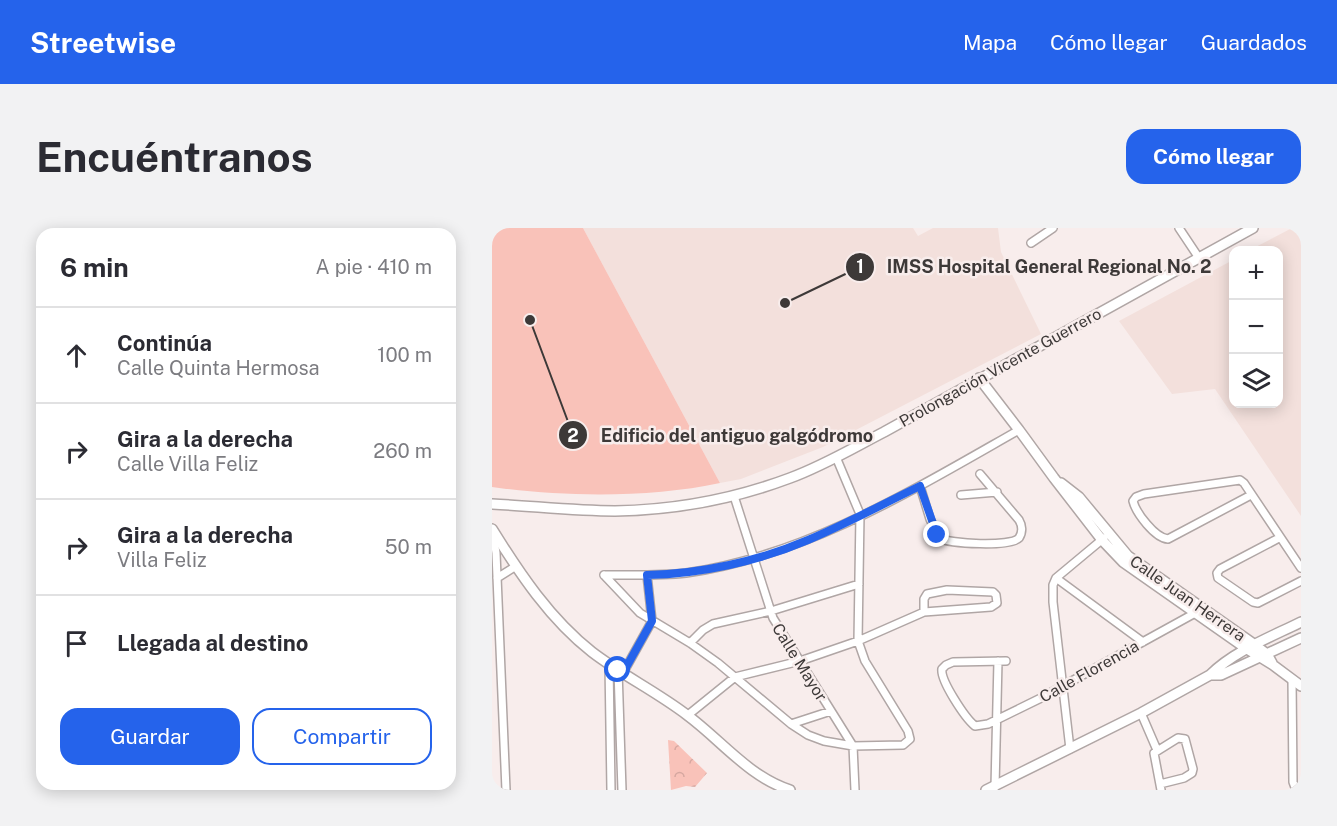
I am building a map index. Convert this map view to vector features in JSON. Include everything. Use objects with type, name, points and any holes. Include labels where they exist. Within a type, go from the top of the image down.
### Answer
[{"type":"street","points":[[1031,243],[1053,228]]},
{"type":"street","points":[[1179,228],[1199,258]]},
{"type":"street","name":"Prolongación Vicente Guerrero","points":[[492,504],[633,511],[734,496],[791,478],[836,458],[1248,229]]},
{"type":"street","name":"Calle Juan Herrera","points":[[979,378],[1054,478],[1130,568],[1251,647],[1301,686]]},
{"type":"street","points":[[836,458],[860,514],[858,641],[865,661],[908,731],[910,739],[900,747],[853,746],[808,735],[690,644],[630,605],[604,575],[684,573],[754,558],[808,540],[860,514],[920,486],[1019,430]]},
{"type":"street","points":[[920,486],[939,538],[948,542],[1008,543],[1017,540],[1022,529],[1019,520],[980,474]]},
{"type":"street","points":[[1251,495],[1171,538],[1164,539],[1138,512],[1133,501],[1144,494],[1240,480],[1251,495],[1279,538],[1301,568]]},
{"type":"street","points":[[961,495],[997,492]]},
{"type":"street","name":"Calle Mayor","points":[[734,496],[776,624],[853,746],[855,790]]},
{"type":"street","points":[[492,530],[540,600],[565,629],[583,645],[688,715],[755,772],[790,790]]},
{"type":"street","points":[[492,530],[497,578],[506,790]]},
{"type":"street","points":[[1070,749],[1053,585],[1056,578],[1105,537]]},
{"type":"street","points":[[1279,538],[1220,569],[1217,575],[1220,581],[1258,603],[1301,581]]},
{"type":"street","points":[[497,578],[516,566]]},
{"type":"street","points":[[622,790],[621,671],[652,621],[647,575]]},
{"type":"street","points":[[1056,578],[1143,642]]},
{"type":"street","points":[[690,644],[712,624],[771,611],[859,584]]},
{"type":"street","points":[[688,715],[735,677],[800,661],[858,641],[924,612],[991,607],[997,603],[997,597],[995,593],[967,590],[932,592],[924,596],[924,612]]},
{"type":"street","name":"Calle Florencia","points":[[998,719],[1002,661],[953,662],[946,665],[941,672],[943,678],[962,710],[975,726],[982,726],[998,719],[1063,686],[1198,611]]},
{"type":"street","points":[[992,789],[1141,713],[1210,675],[1218,666],[1251,647],[1301,622]]},
{"type":"street","points":[[1276,634],[1282,647]]},
{"type":"street","points":[[1210,675],[1221,675],[1301,638]]},
{"type":"street","points":[[609,664],[611,790]]},
{"type":"street","points":[[1292,679],[1293,782],[1296,790]]},
{"type":"street","points":[[791,724],[831,711]]},
{"type":"street","points":[[1141,713],[1157,750]]},
{"type":"street","points":[[992,789],[998,719]]},
{"type":"street","points":[[1178,738],[1185,739],[1193,769],[1189,776],[1161,787],[1153,758],[1157,750],[1178,738]]},
{"type":"shaded area","points":[[583,228],[913,228],[918,236],[933,228],[998,228],[1001,252],[1041,334],[823,447],[741,479],[720,483]]},
{"type":"shaded area","points":[[1292,228],[1301,228],[1301,516],[1215,389],[1172,394],[1119,321],[1229,262],[1229,408],[1283,408],[1283,246],[1258,246]]},
{"type":"green space","points":[[492,228],[583,228],[720,483],[665,491],[606,494],[547,493],[492,487]]},
{"type":"green space","points":[[668,740],[674,741],[707,773],[695,787],[686,786],[671,790]]},
{"type":"place","name":"IMSS Hospital General Regional No. 2","points":[[785,303]]},
{"type":"place","name":"Edificio del antiguo galgódromo","points":[[530,320]]},
{"type":"route","points":[[618,670],[623,673],[652,621],[647,575],[684,573],[711,568],[793,546],[920,486],[937,535]]}]
